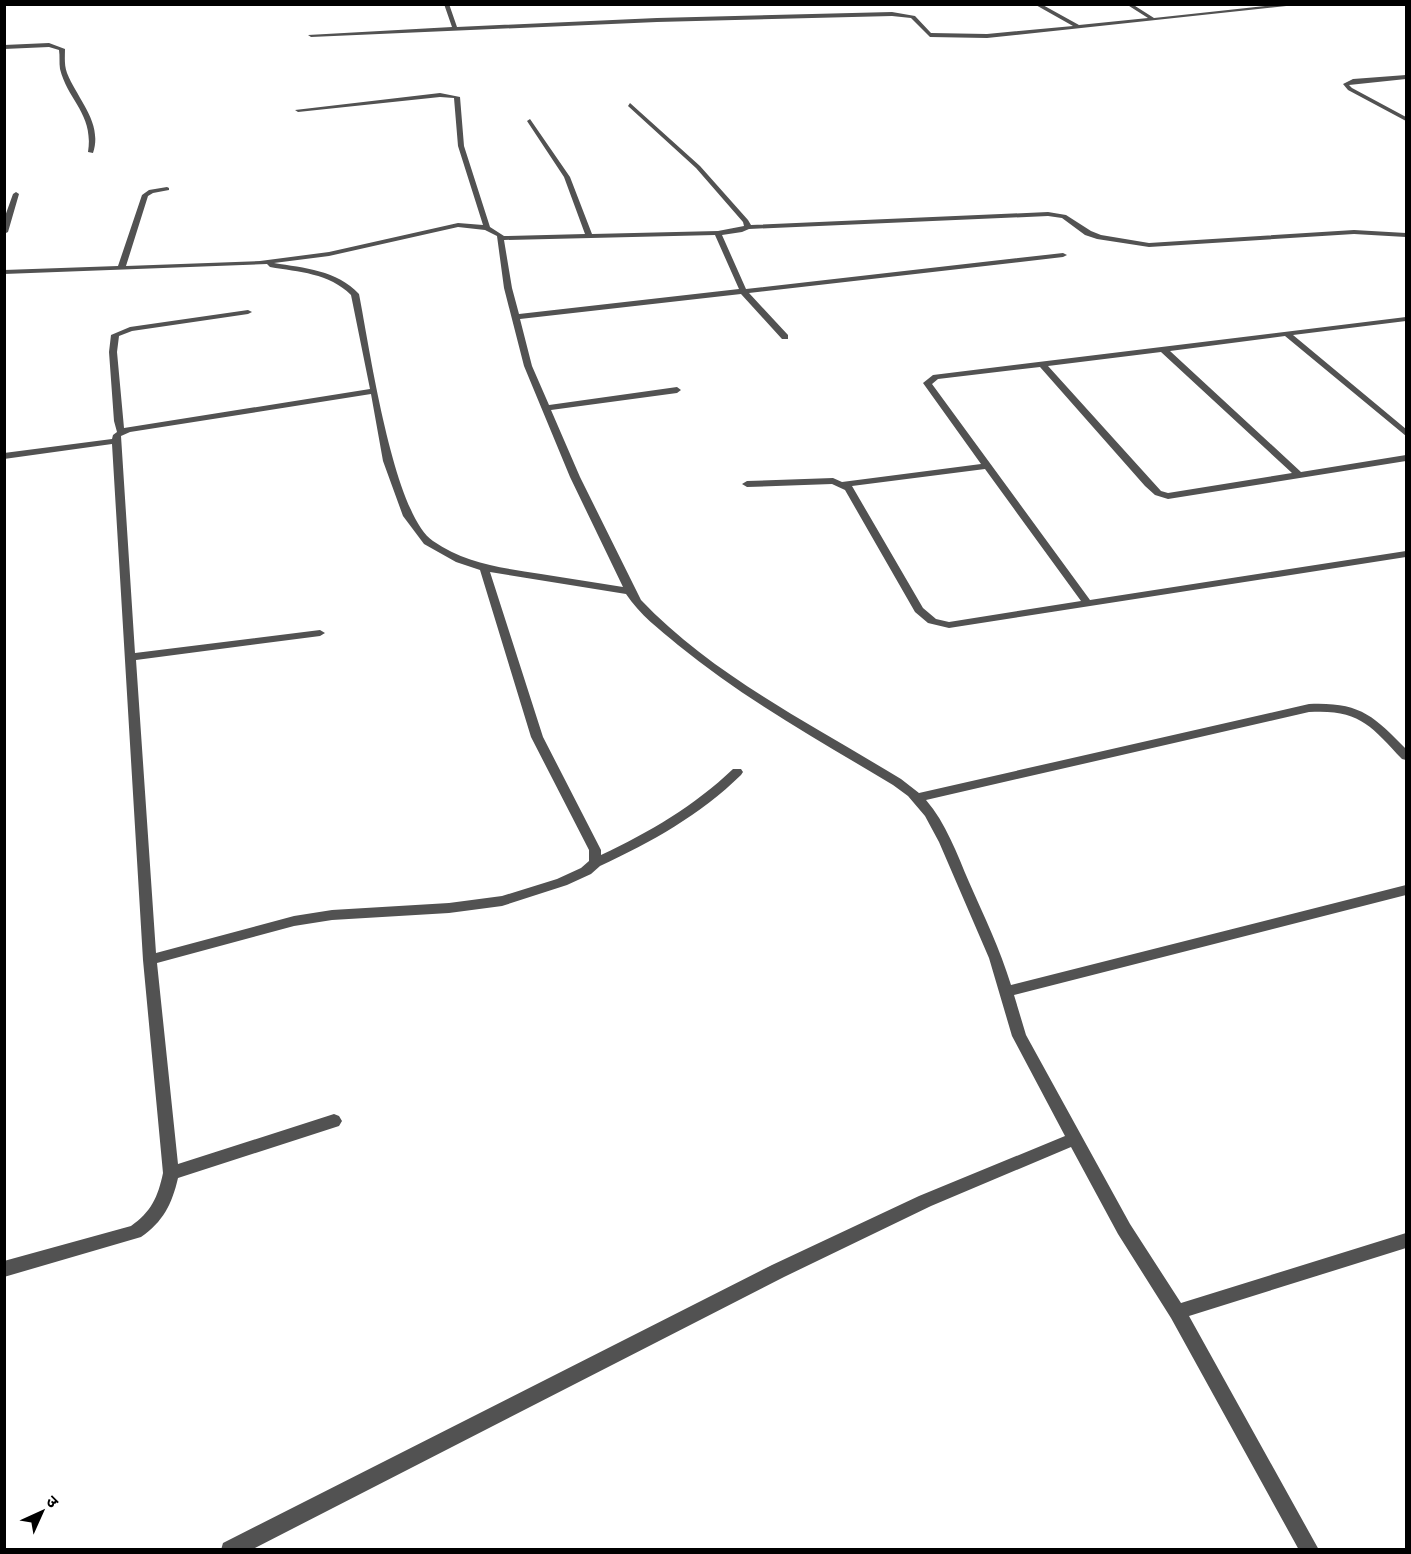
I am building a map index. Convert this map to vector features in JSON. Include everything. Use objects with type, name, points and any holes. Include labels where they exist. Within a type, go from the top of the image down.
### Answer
[{"type":"street","points":[[446,4],[455,29]]},
{"type":"street","points":[[1036,4],[1079,27]]},
{"type":"street","points":[[1128,4],[1154,20]]},
{"type":"street","points":[[1223,4],[1238,11]]},
{"type":"street","points":[[311,35],[657,20],[878,14],[913,17],[927,34],[944,37],[987,36],[1303,4]]},
{"type":"street","points":[[4,46],[49,45],[62,49],[64,73],[79,98],[92,130],[91,152]]},
{"type":"street","points":[[1407,77],[1353,81],[1346,84],[1350,89],[1407,119]]},
{"type":"street","points":[[1394,78],[1407,85]]},
{"type":"street","points":[[298,110],[431,96],[448,95],[457,98],[461,146],[487,228]]},
{"type":"street","points":[[630,105],[698,167],[746,221],[748,227]]},
{"type":"street","points":[[530,121],[567,177],[590,237]]},
{"type":"street","points":[[121,268],[145,195],[153,190],[167,189]]},
{"type":"street","points":[[4,232],[16,194]]},
{"type":"street","points":[[4,272],[260,263],[352,249],[445,227],[471,225],[487,228],[501,238],[590,237],[718,233],[748,227],[1048,214],[1064,216],[1100,237],[1149,245],[1304,234],[1362,232],[1407,235]]},
{"type":"street","points":[[718,233],[744,292],[785,337]]},
{"type":"street","points":[[501,238],[508,288],[528,366],[575,477],[630,591],[651,617],[703,660],[749,692],[897,782],[917,798],[930,813],[996,958],[1017,1030],[1124,1229],[1177,1312],[1310,1550]]},
{"type":"street","points":[[516,317],[1063,255]]},
{"type":"street","points":[[260,263],[314,273],[342,282],[349,286],[357,297],[388,461],[408,516],[427,542],[445,553],[484,568],[630,591]]},
{"type":"street","points":[[4,1269],[135,1232],[151,1222],[162,1206],[171,1173],[150,960],[113,352],[115,335],[130,330],[248,312]]},
{"type":"street","points":[[1088,604],[927,383],[936,377],[1402,320],[1407,327]]},
{"type":"street","points":[[1287,334],[1407,433]]},
{"type":"street","points":[[1162,349],[1299,475]]},
{"type":"street","points":[[1042,363],[1148,484],[1158,493],[1168,496],[1407,458]]},
{"type":"street","points":[[545,408],[677,390]]},
{"type":"street","points":[[4,456],[375,391]]},
{"type":"street","points":[[747,484],[833,481],[844,484],[987,466]]},
{"type":"street","points":[[844,484],[849,488],[919,610],[932,621],[949,626],[1407,554]]},
{"type":"street","points":[[484,568],[537,736],[595,850],[596,863]]},
{"type":"street","points":[[130,657],[320,633]]},
{"type":"street","points":[[917,798],[1309,708],[1333,706],[1359,714],[1375,724],[1407,756]]},
{"type":"street","points":[[150,960],[294,921],[332,915],[449,908],[502,901],[562,882],[636,844],[702,804],[737,772]]},
{"type":"street","points":[[1005,992],[1407,890]]},
{"type":"street","points":[[171,1173],[334,1121]]},
{"type":"street","points":[[230,1550],[778,1271],[925,1201],[1074,1139]]},
{"type":"street","points":[[1177,1312],[1407,1240]]}]
